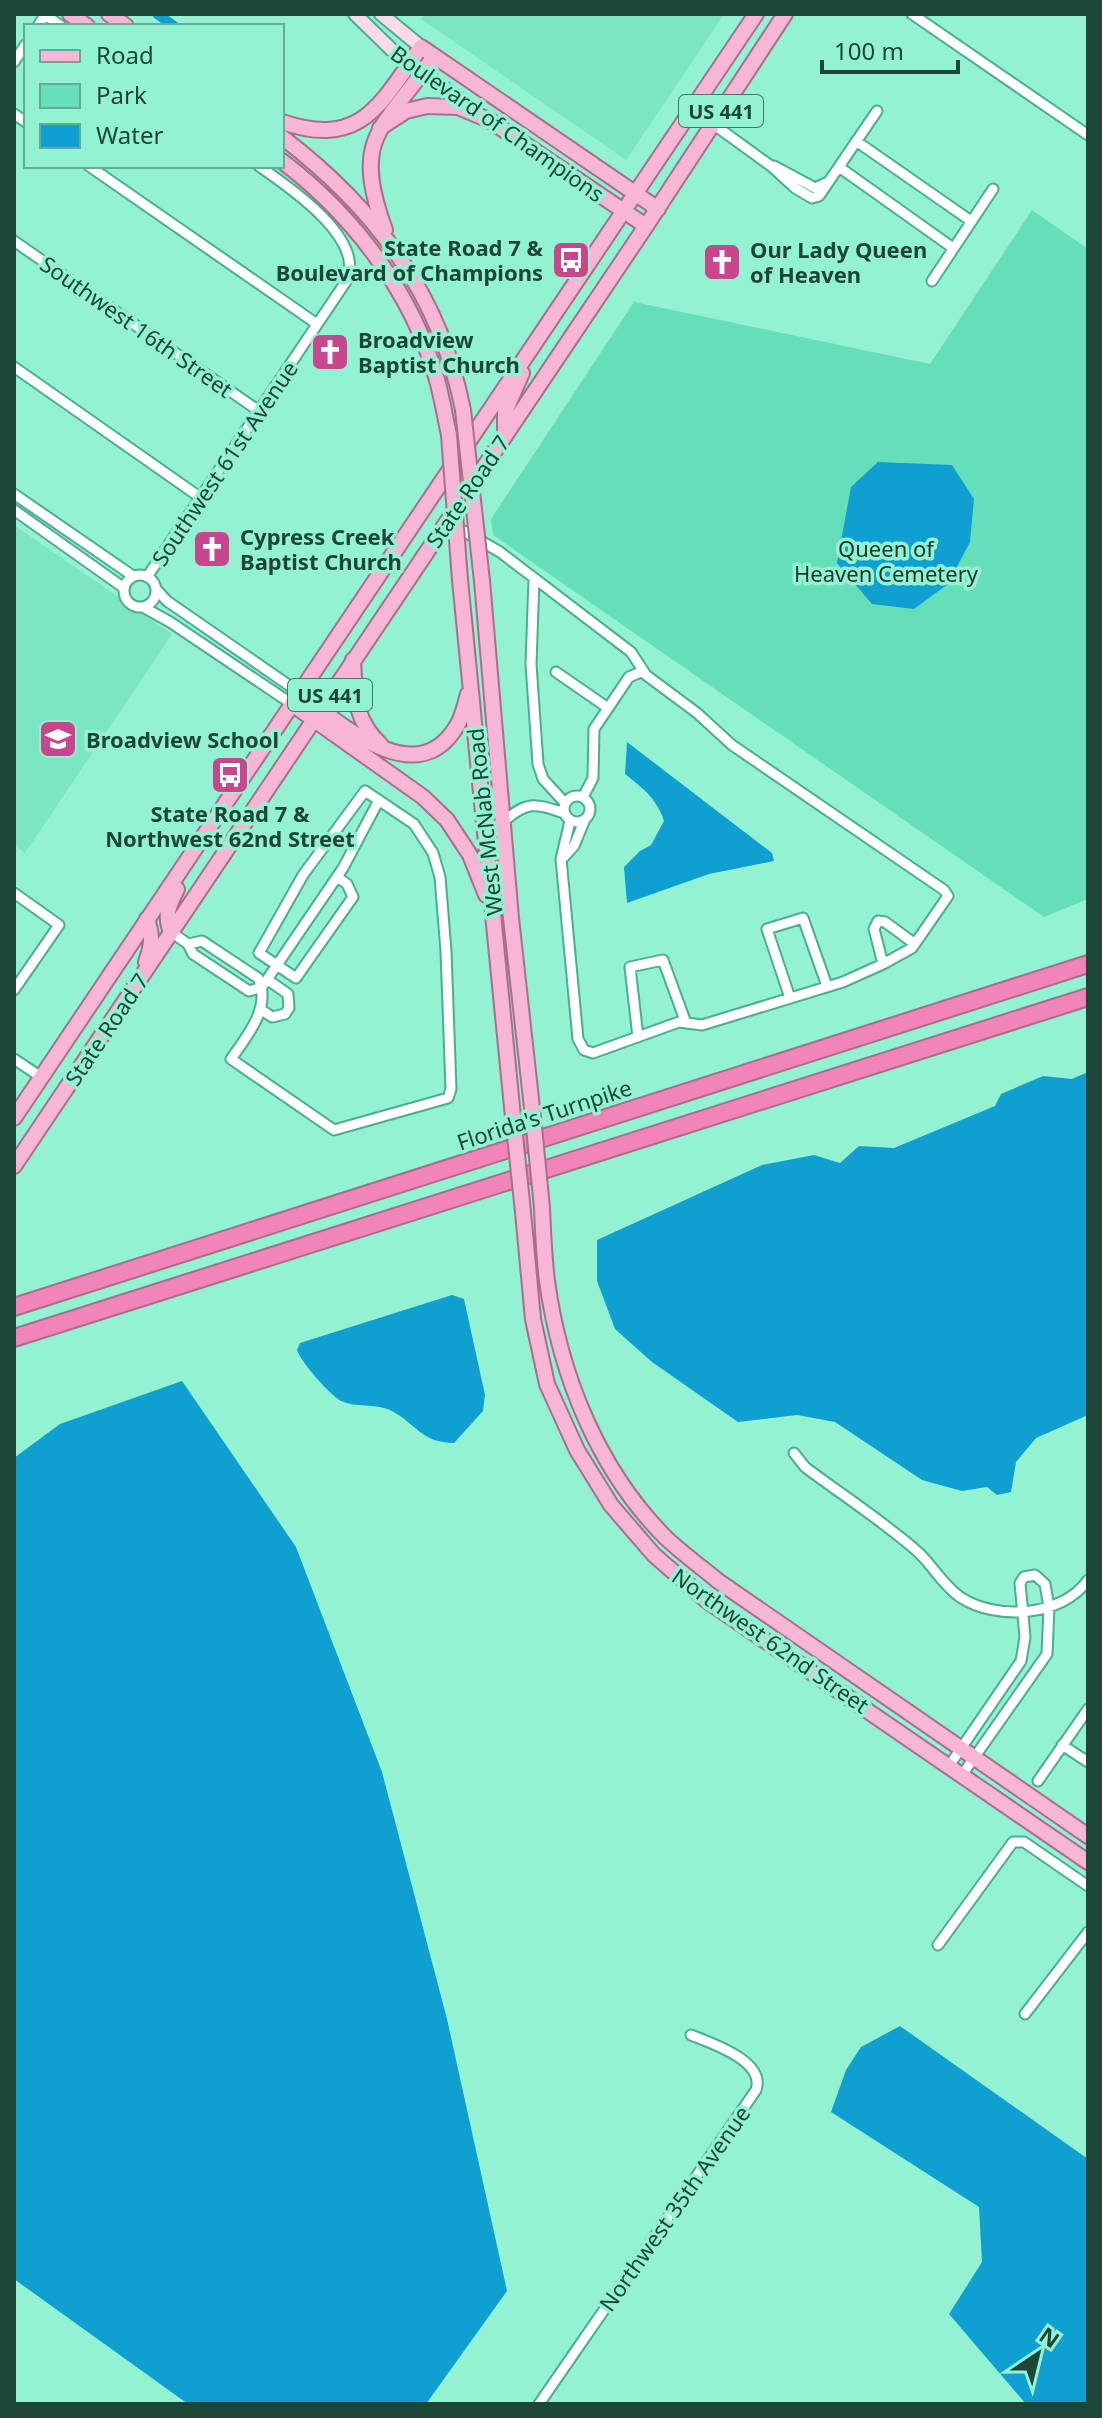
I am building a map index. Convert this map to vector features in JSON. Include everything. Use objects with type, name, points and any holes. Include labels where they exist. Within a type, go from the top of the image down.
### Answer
[{"type":"highway","name":"Florida's Turnpike","points":[[14,1307],[1088,964]]},
{"type":"highway","points":[[14,1338],[1088,997]]},
{"type":"main road","name":"State Road 7","points":[[14,1118],[756,14]]},
{"type":"main road","name":"State Road 7","points":[[14,1166],[658,209],[785,14]]},
{"type":"main road","points":[[284,123],[324,131],[357,123],[386,97],[421,47]]},
{"type":"main road","name":"Boulevard of Champions","points":[[421,47],[658,209]]},
{"type":"main road","points":[[390,242],[376,204],[369,170],[373,142],[434,56]]},
{"type":"main road","points":[[380,128],[406,111],[427,106],[458,107],[489,120]]},
{"type":"main road","name":"Boulevard of Champions","points":[[489,120],[646,226]]},
{"type":"main road","name":"West McNab Road","points":[[284,138],[350,194],[390,242],[436,323],[455,370],[463,410],[482,581],[542,1208]]},
{"type":"main road","name":"West McNab Road","points":[[284,163],[336,207],[373,252],[418,330],[437,379],[449,435],[470,686],[523,1212]]},
{"type":"main road","points":[[505,434],[505,412],[537,339]]},
{"type":"main road","points":[[353,660],[358,714],[372,736],[387,751]]},
{"type":"main road","points":[[317,714],[387,751],[418,754],[446,739],[458,723],[470,686]]},
{"type":"main road","points":[[296,698],[423,797],[447,820],[470,855],[492,910]]},
{"type":"main road","points":[[171,932],[167,909],[195,852]]},
{"type":"main road","points":[[141,977],[152,946],[147,919]]},
{"type":"main road","name":"Northwest 62nd Street","points":[[542,1208],[547,1280],[555,1325],[571,1382],[600,1451],[629,1494],[666,1537],[718,1581],[1088,1836]]},
{"type":"main road","name":"Northwest 62nd Street","points":[[523,1212],[533,1319],[547,1384],[577,1450],[611,1505],[654,1555],[706,1600],[1088,1862]]},
{"type":"street","name":"Boulevard of Champions","points":[[355,14],[395,53],[489,120]]},
{"type":"street","name":"Boulevard of Champions","points":[[381,14],[421,47]]},
{"type":"street","points":[[912,14],[1088,135]]},
{"type":"street","points":[[713,124],[812,198],[819,196],[877,111]]},
{"type":"street","points":[[856,141],[971,221]]},
{"type":"street","points":[[839,167],[953,248]]},
{"type":"street","points":[[92,168],[317,324]]},
{"type":"street","name":"Southwest 61st Avenue","points":[[147,577],[351,269],[345,246],[335,232],[300,195],[262,168]]},
{"type":"street","points":[[932,281],[993,189]]},
{"type":"street","name":"Southwest 16th Street","points":[[14,241],[259,411]]},
{"type":"street","points":[[14,367],[201,498]]},
{"type":"street","points":[[14,494],[133,576],[147,577],[167,601],[241,651],[296,698]]},
{"type":"street","points":[[14,510],[124,588],[129,604],[156,613],[296,698]]},
{"type":"street","points":[[446,522],[500,552],[631,652],[643,671],[732,745],[944,890],[948,896],[915,944],[883,964],[790,998],[702,1025],[679,1022],[593,1053],[584,1050],[578,1039],[561,859],[566,812],[543,779],[538,764],[531,664],[534,579]]},
{"type":"street","points":[[124,588],[133,576]]},
{"type":"street","points":[[143,607],[154,599],[156,589]]},
{"type":"street","points":[[229,660],[241,651]]},
{"type":"street","points":[[561,859],[574,846],[590,807],[583,797],[593,778],[594,729],[629,677],[643,671]]},
{"type":"street","points":[[556,672],[608,708]]},
{"type":"street","points":[[337,877],[347,884],[353,897],[296,978],[277,965],[259,953],[303,875],[365,791],[379,800],[414,824],[433,853],[440,877],[451,1089],[448,1098],[334,1130],[231,1059],[255,1024],[265,984],[277,965],[337,877],[379,800]]},
{"type":"street","name":"West McNab Road","points":[[566,812],[570,797],[583,797]]},
{"type":"street","name":"West McNab Road","points":[[503,822],[529,804],[566,812],[578,822],[585,819]]},
{"type":"street","points":[[14,893],[59,925],[14,989]]},
{"type":"street","points":[[790,998],[767,929],[803,918],[827,986]]},
{"type":"street","points":[[883,964],[874,929],[878,921],[885,922],[915,944]]},
{"type":"street","points":[[171,932],[188,944],[193,954],[249,991],[265,984]]},
{"type":"street","points":[[188,944],[202,941],[265,984],[288,994],[289,1008],[285,1014],[272,1017],[260,1009]]},
{"type":"street","points":[[638,1037],[630,967],[663,960],[686,1023]]},
{"type":"street","points":[[236,983],[245,970]]},
{"type":"street","points":[[14,1059],[41,1077]]},
{"type":"street","points":[[794,1453],[805,1467],[920,1554],[943,1583],[975,1605],[1025,1612],[1049,1607],[1067,1600],[1088,1580]]},
{"type":"street","points":[[1029,1574],[1041,1578],[1049,1607],[1047,1654],[974,1757],[956,1770],[961,1748],[1021,1661],[1025,1612],[1020,1583],[1029,1574]]},
{"type":"street","points":[[1038,1781],[1088,1709]]},
{"type":"street","points":[[1062,1745],[1088,1762]]},
{"type":"street","points":[[938,1945],[1013,1842],[1024,1842],[1088,1886]]},
{"type":"street","points":[[1025,2014],[1088,1932]]},
{"type":"street","name":"Northwest 35th Avenue","points":[[539,2404],[756,2090],[756,2075],[749,2065],[716,2045],[691,2035]]},
{"type":"shaded area","points":[[424,14],[724,14],[626,160],[421,19]]},
{"type":"shaded area","name":"Broadview School","points":[[14,525],[172,634],[25,853],[14,845]]},
{"type":"green space","name":"Queen of Heaven Cemetery","points":[[1032,210],[1088,249],[1088,899],[1044,917],[493,535],[491,519],[634,302],[930,364]]},
{"type":"water","points":[[878,462],[952,465],[974,499],[970,542],[948,584],[914,609],[872,604],[837,563],[851,487]]},
{"type":"water","points":[[627,742],[772,853],[774,861],[709,874],[627,903],[624,867],[651,845],[664,821],[653,800],[625,774]]},
{"type":"water","points":[[1088,1072],[1088,1415],[1036,1438],[1016,1462],[1011,1492],[997,1495],[987,1487],[962,1491],[922,1480],[835,1422],[797,1415],[738,1422],[652,1362],[615,1329],[597,1281],[597,1240],[762,1165],[814,1155],[840,1163],[859,1146],[894,1148],[995,1106],[1001,1094],[1043,1076],[1072,1079]]},
{"type":"water","points":[[452,1295],[464,1299],[485,1395],[483,1411],[454,1443],[426,1436],[390,1410],[341,1401],[316,1377],[297,1350],[300,1343]]},
{"type":"water","points":[[182,1381],[296,1547],[382,1772],[447,2019],[507,2291],[426,2404],[188,2404],[14,2279],[14,1458],[60,1424]]},
{"type":"water","points":[[900,2026],[1088,2159],[1088,2404],[1026,2404],[949,2314],[982,2262],[979,2207],[831,2112],[846,2070],[861,2047]]},
{"type":"waterway","points":[[157,14],[171,24]]},
{"type":"place","name":"State Road 7 & Boulevard of Champions","points":[[571,260]]},
{"type":"place","name":"Our Lady Queen of Heaven","points":[[722,262]]},
{"type":"place","name":"Broadview Baptist Church","points":[[330,352]]},
{"type":"place","name":"Cypress Creek Baptist Church","points":[[212,549]]},
{"type":"place","name":"Broadview School","points":[[58,739]]},
{"type":"place","name":"State Road 7 & Northwest 62nd Street","points":[[230,775]]}]
